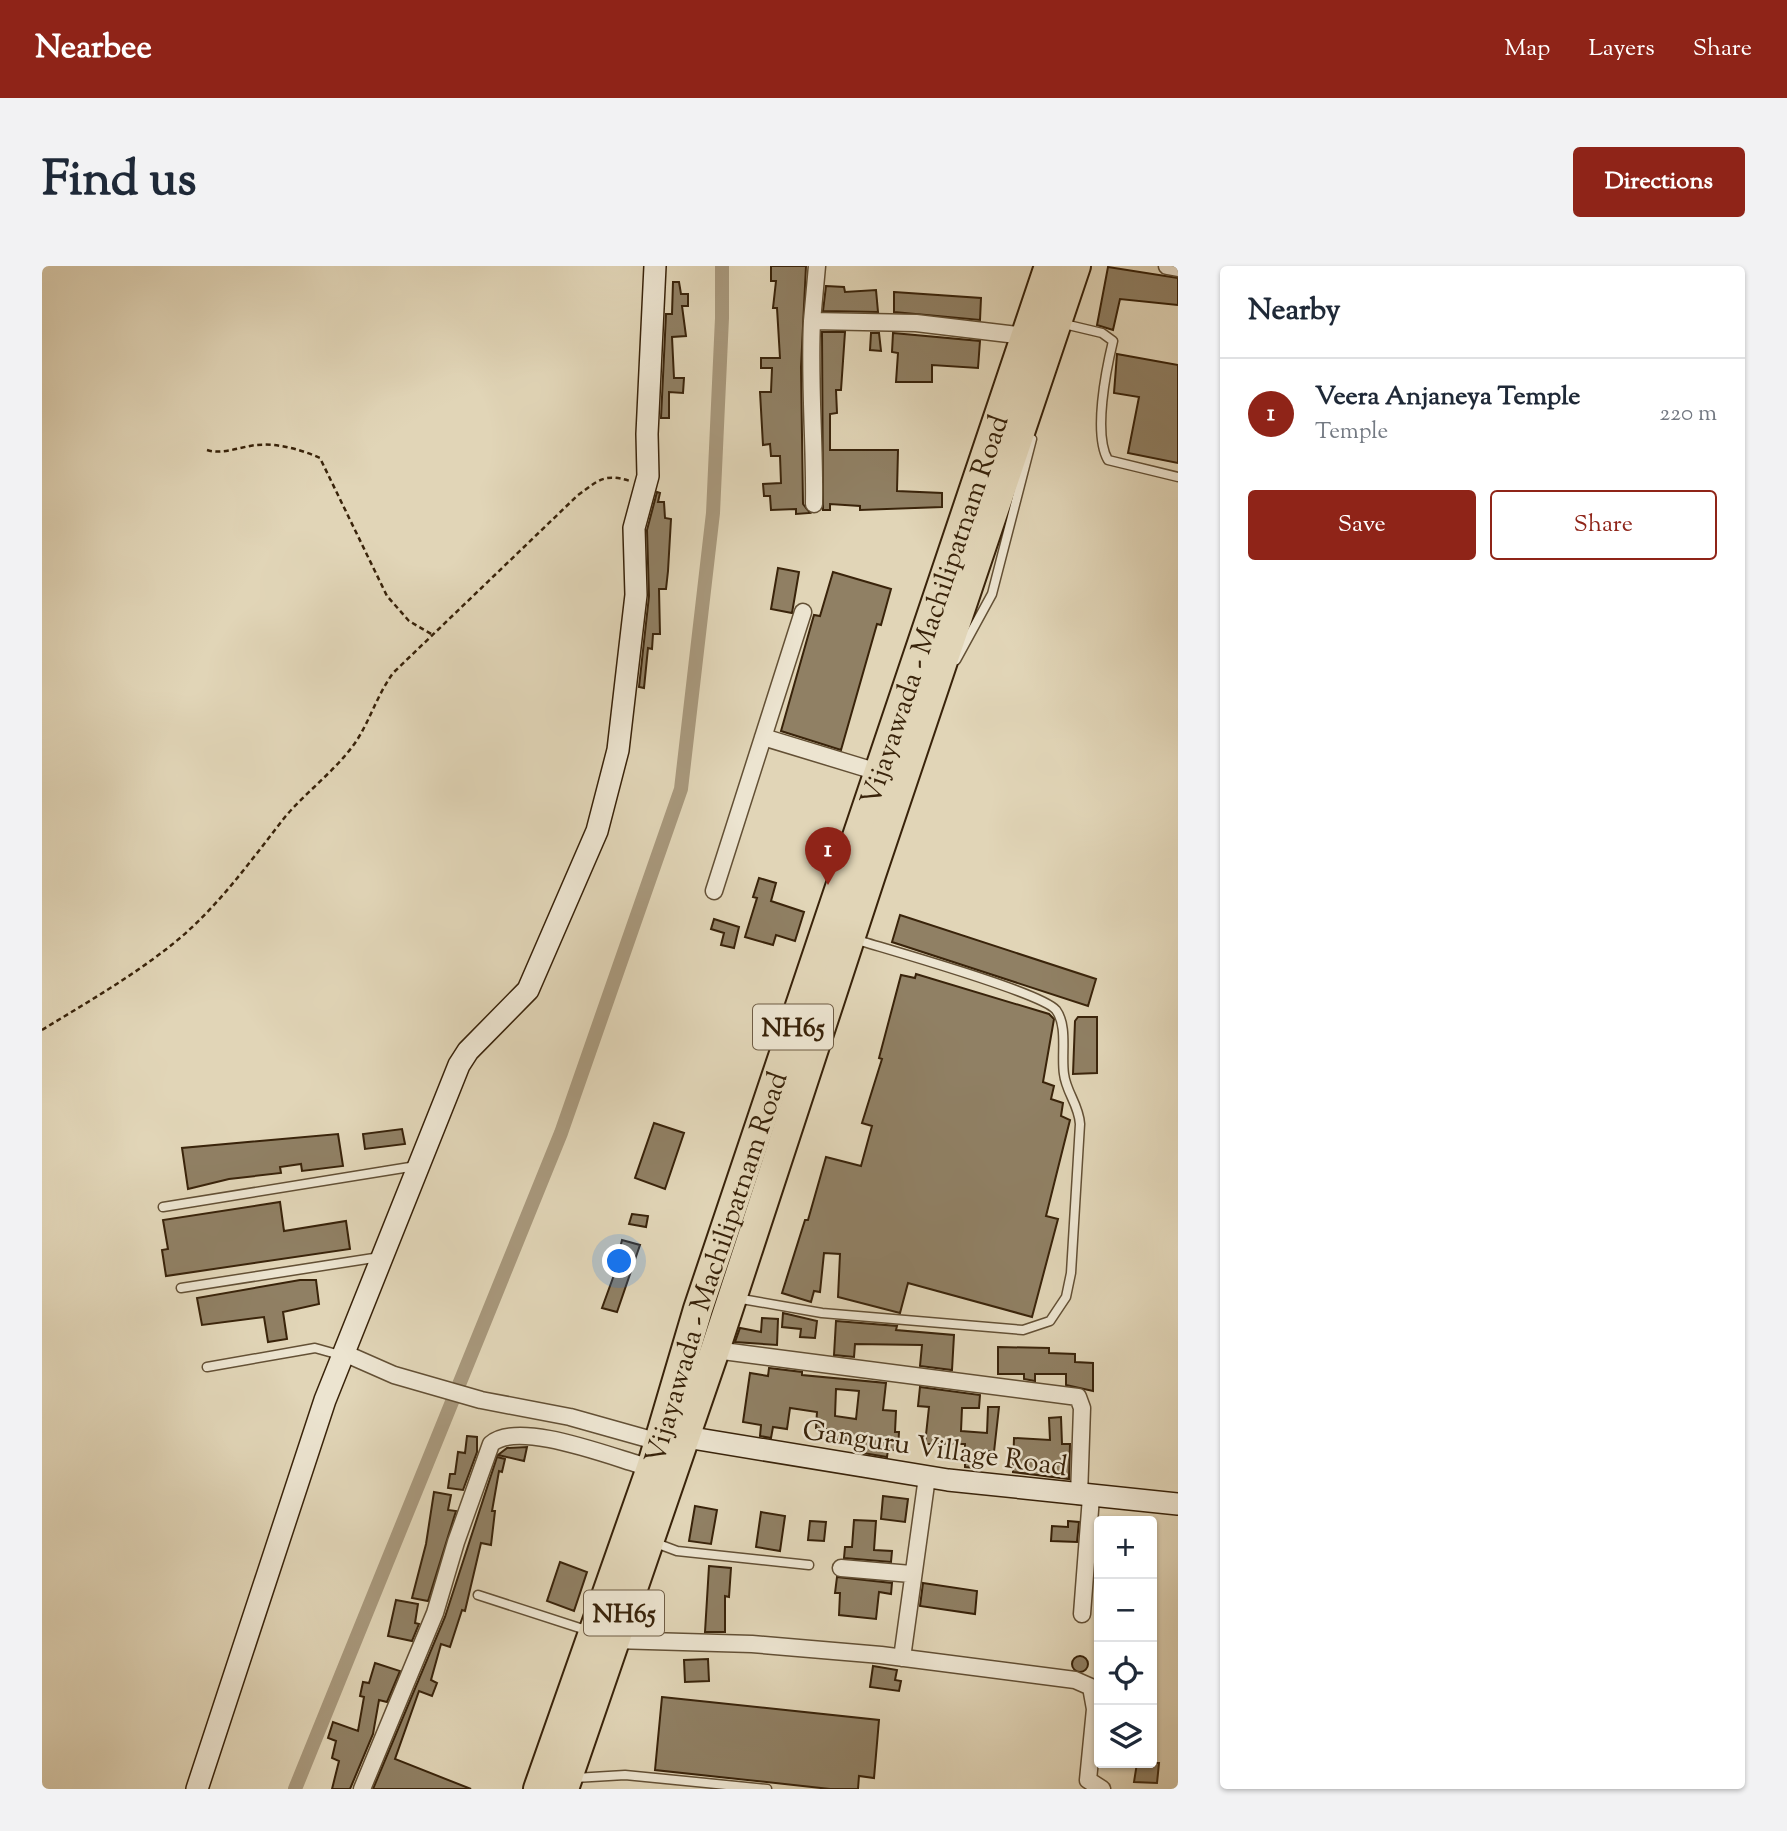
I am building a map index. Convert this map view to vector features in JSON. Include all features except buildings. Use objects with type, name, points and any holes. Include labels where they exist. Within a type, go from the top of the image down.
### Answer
[{"type":"highway","name":"Vijayawada - Machilipatnam Road","points":[[566,1783],[603,1636],[665,1449],[716,1350],[930,698],[1076,266]]},
{"type":"highway","name":"Vijayawada - Machilipatnam Road","points":[[538,1789],[603,1636],[650,1540],[665,1449],[702,1297],[1045,273]]},
{"type":"street","points":[[197,1789],[343,1355],[459,1065],[468,1051],[528,990],[597,831],[618,750],[621,697],[636,595],[634,527],[650,456],[647,425],[655,266]]},
{"type":"street","points":[[814,504],[814,426],[809,396],[817,266]]},
{"type":"street","points":[[1167,266],[1178,268]]},
{"type":"street","points":[[812,321],[916,323],[1024,336]]},
{"type":"street","points":[[714,891],[803,612]]},
{"type":"street","points":[[763,737],[878,772]]},
{"type":"street","points":[[716,1350],[1078,1397],[1082,1417],[1085,1497],[1082,1614]]},
{"type":"street","points":[[343,1355],[394,1375],[481,1400],[570,1417],[665,1449]]},
{"type":"street","points":[[362,1789],[435,1613],[491,1444],[497,1439],[530,1435],[665,1449]]},
{"type":"street","name":"Ganguru Village Road","points":[[665,1449],[1085,1497],[1178,1504]]},
{"type":"street","points":[[902,1658],[927,1477]]},
{"type":"street","points":[[841,1568],[912,1574]]},
{"type":"street","points":[[603,1636],[752,1644],[902,1658],[1075,1680],[1091,1687],[1095,1709],[1088,1780],[1102,1789]]},
{"type":"lane","points":[[1057,322],[1102,332],[1113,341],[1104,391],[1101,447],[1108,460],[1178,477]]},
{"type":"lane","points":[[733,1297],[822,1313],[1023,1330],[1050,1321],[1066,1297],[1071,1273],[1080,1124],[1076,1103],[1064,1076],[1062,1029],[1058,1012],[1043,1001],[851,938]]},
{"type":"lane","points":[[163,1207],[419,1166]]},
{"type":"lane","points":[[181,1288],[383,1256]]},
{"type":"lane","points":[[207,1367],[315,1348],[343,1355]]},
{"type":"lane","points":[[650,1540],[677,1551],[809,1565]]},
{"type":"lane","points":[[478,1595],[603,1636]]},
{"type":"lane","points":[[566,1783],[625,1775],[767,1789]]},
{"type":"path","points":[[207,450],[216,453],[256,445],[279,446],[320,458],[387,596],[409,621],[433,635]]},
{"type":"path","points":[[42,1030],[127,978],[181,937],[213,906],[286,816],[357,740],[376,696],[393,673],[568,505],[601,478],[617,477],[644,485]]},
{"type":"waterway","points":[[295,1789],[561,1133],[681,789],[713,513],[722,266]]},
{"type":"place","name":"Veera Anjaneya Temple","points":[[828,885]]}]
